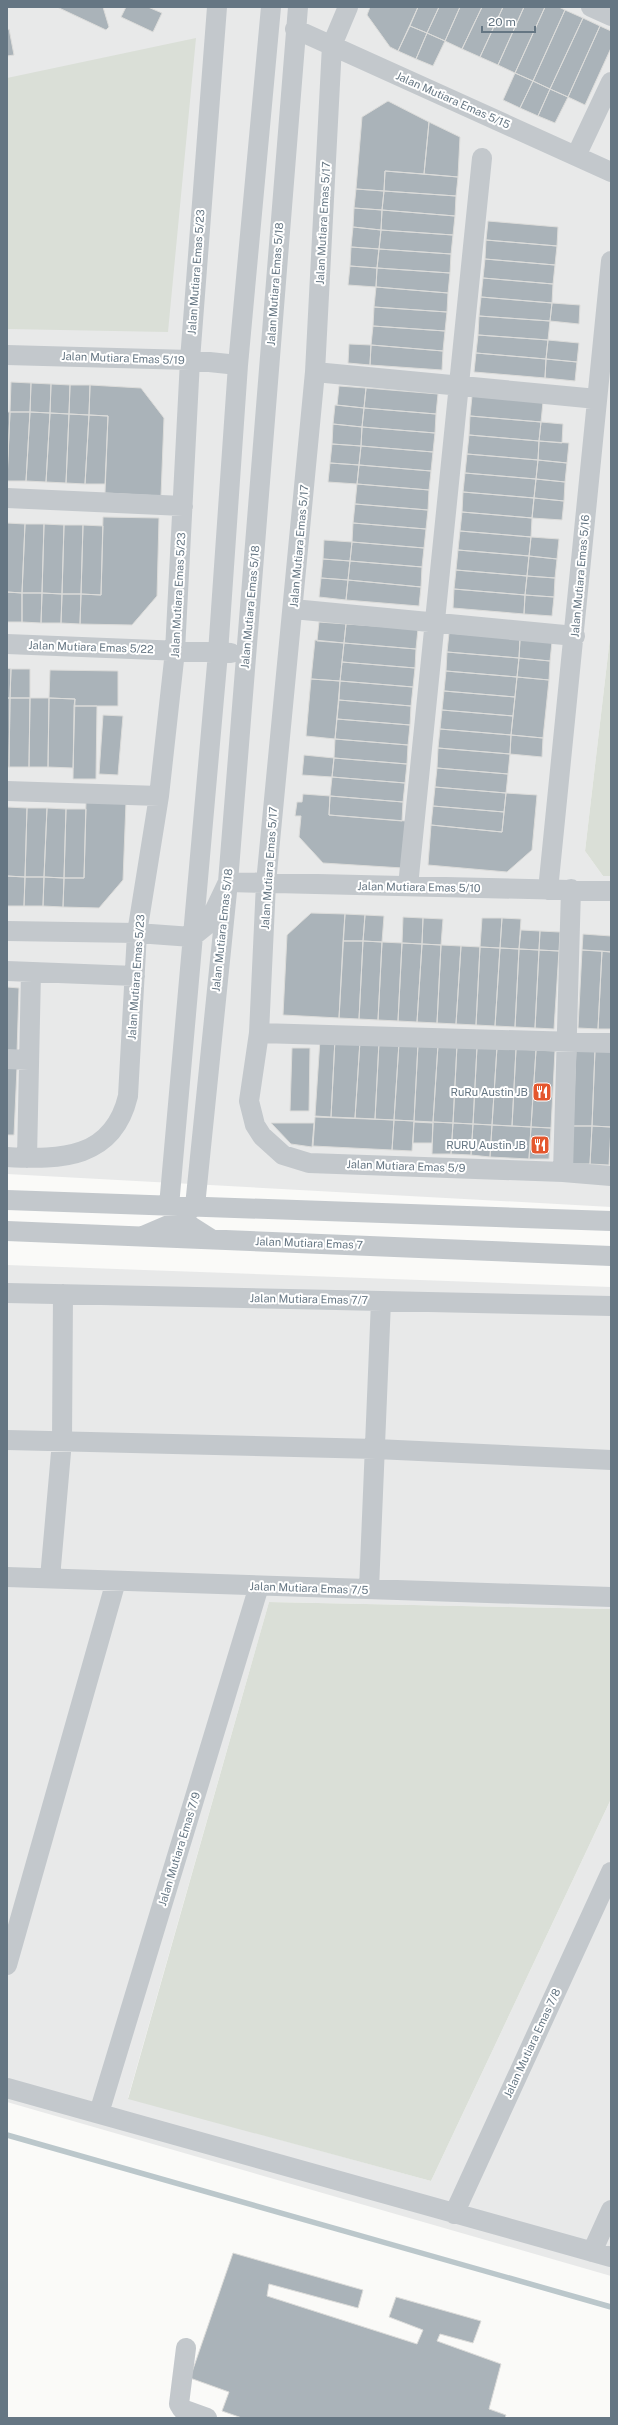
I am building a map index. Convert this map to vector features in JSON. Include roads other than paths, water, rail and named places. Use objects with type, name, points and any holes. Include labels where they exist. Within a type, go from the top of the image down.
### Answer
[{"type":"street","name":"Jalan Mutiara Emas 5/23","points":[[27,1158],[72,1156],[95,1145],[113,1129],[125,1108],[128,1096],[137,933],[159,796],[175,651],[190,360],[217,7]]},
{"type":"street","points":[[143,1236],[163,1229],[182,1210],[192,937],[218,653],[238,365],[271,7]]},
{"type":"street","name":"Jalan Mutiara Emas 5/18","points":[[182,1210],[228,882],[295,29],[298,7]]},
{"type":"street","name":"Jalan Mutiara Emas 5/17","points":[[250,1086],[259,1033],[266,883],[315,372],[332,45],[348,7]]},
{"type":"street","points":[[591,7],[611,16]]},
{"type":"street","name":"Jalan Mutiara Emas 5/15","points":[[295,29],[611,172]]},
{"type":"street","points":[[576,156],[611,82]]},
{"type":"street","points":[[408,886],[482,158]]},
{"type":"street","name":"Jalan Mutiara Emas 5/16","points":[[548,890],[575,636],[597,399],[609,298],[611,261]]},
{"type":"street","name":"Jalan Mutiara Emas 5/19","points":[[7,355],[190,360],[238,365]]},
{"type":"street","points":[[315,372],[597,399]]},
{"type":"street","points":[[7,498],[183,506]]},
{"type":"street","points":[[293,609],[575,636]]},
{"type":"street","name":"Jalan Mutiara Emas 5/22","points":[[7,644],[246,654]]},
{"type":"street","points":[[7,791],[159,796]]},
{"type":"street","points":[[7,931],[137,933],[192,937],[208,924],[228,882]]},
{"type":"street","name":"Jalan Mutiara Emas 5/10","points":[[228,882],[611,891]]},
{"type":"street","points":[[563,1172],[571,889]]},
{"type":"street","points":[[7,970],[135,976]]},
{"type":"street","points":[[7,1157],[27,1158],[31,972]]},
{"type":"street","points":[[259,1033],[611,1043]]},
{"type":"street","points":[[7,1059],[29,1060]]},
{"type":"street","name":"Jalan Mutiara Emas 5/9","points":[[250,1086],[249,1101],[255,1125],[274,1148],[294,1159],[309,1163],[563,1172],[611,1176]]},
{"type":"street","points":[[7,1200],[182,1210],[611,1221]]},
{"type":"street","points":[[182,1210],[211,1239]]},
{"type":"street","name":"Jalan Mutiara Emas 7","points":[[7,1231],[611,1256]]},
{"type":"street","name":"Jalan Mutiara Emas 7/7","points":[[7,1293],[611,1306]]},
{"type":"street","points":[[50,1578],[62,1441],[63,1294]]},
{"type":"street","points":[[369,1589],[381,1301]]},
{"type":"street","points":[[7,1440],[376,1449],[611,1460]]},
{"type":"street","name":"Jalan Mutiara Emas 7/5","points":[[7,1577],[611,1597]]},
{"type":"street","points":[[7,1965],[116,1581]]},
{"type":"street","name":"Jalan Mutiara Emas 7/9","points":[[99,2113],[259,1586]]},
{"type":"street","name":"Jalan Mutiara Emas 7/8","points":[[454,2214],[603,1911],[611,1872]]},
{"type":"street","points":[[7,2088],[611,2257]]},
{"type":"street","points":[[592,2252],[611,2210]]},
{"type":"street","points":[[186,2348],[179,2404],[182,2409],[207,2418]]},
{"type":"waterway","points":[[7,2135],[611,2307]]},
{"type":"place","name":"RuRu Austin JB","points":[[542,1092]]},
{"type":"place","name":"RURU Austin JB","points":[[540,1145]]}]
